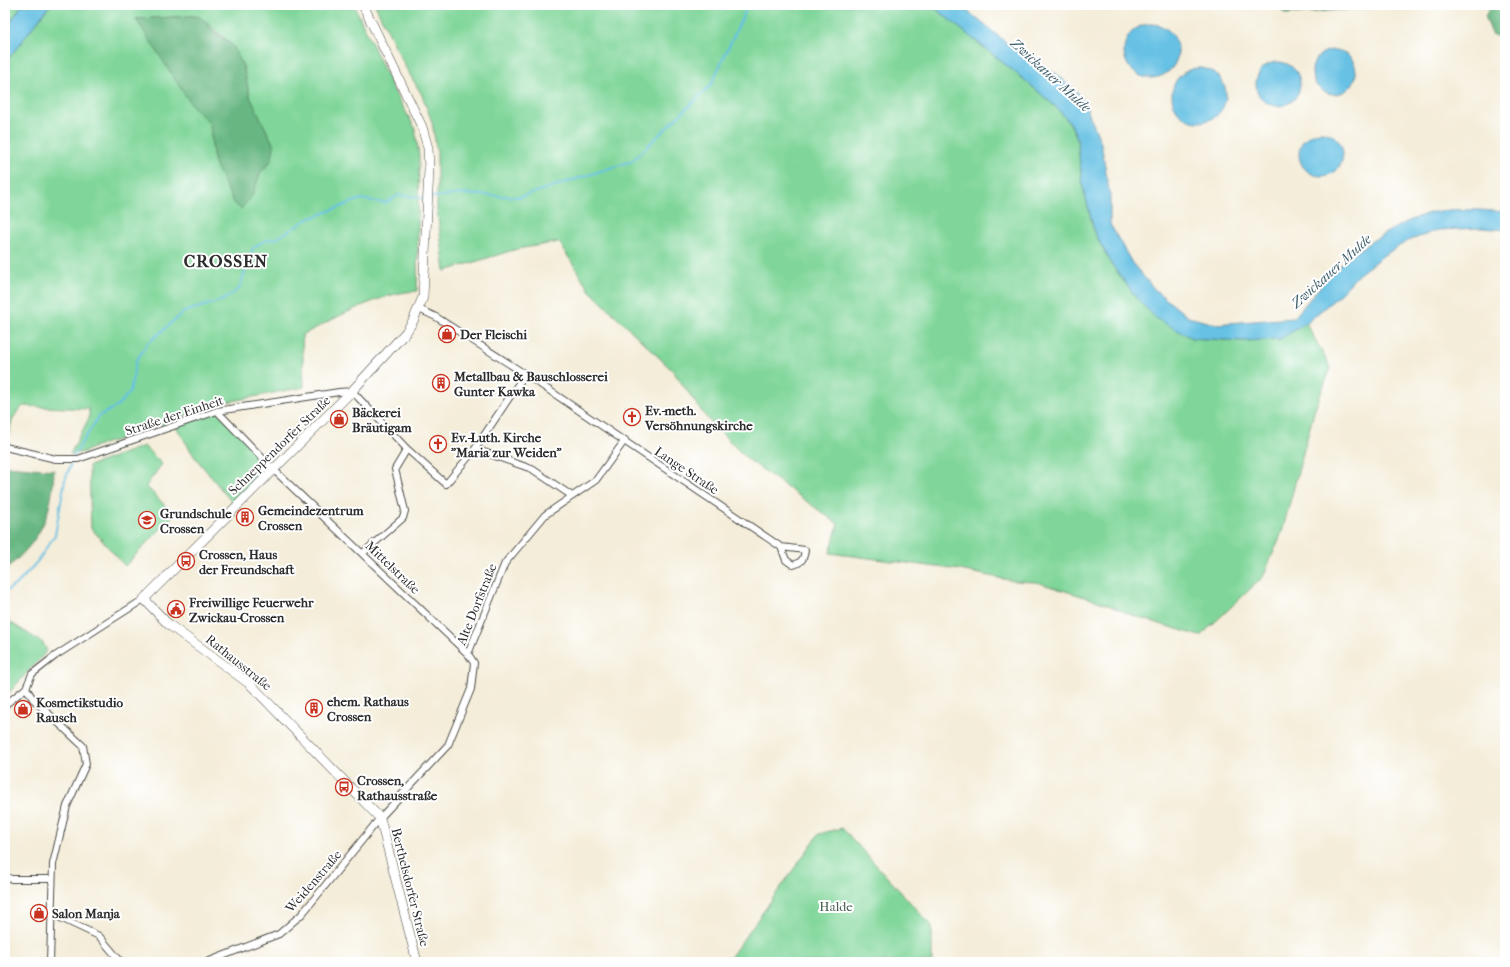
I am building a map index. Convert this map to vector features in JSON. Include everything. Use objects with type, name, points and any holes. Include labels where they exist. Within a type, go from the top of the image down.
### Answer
[{"type":"street","name":"Schneppendorfer Straße","points":[[26,688],[32,674],[55,656],[144,599],[352,391],[406,332],[419,309],[422,297],[429,169],[428,148],[422,127],[363,5]]},
{"type":"street","name":"Lange Straße","points":[[419,309],[436,317],[525,374],[625,440],[781,547]]},
{"type":"street","points":[[352,391],[408,449],[446,484],[475,449],[525,374]]},
{"type":"street","name":"Straße der Einheit","points":[[5,447],[56,459],[78,459],[217,410],[352,391]]},
{"type":"street","name":"Mittelstraße","points":[[217,410],[273,469],[468,654]]},
{"type":"street","name":"Alte Dorfstraße","points":[[380,818],[448,745],[471,689],[474,663],[468,654],[505,563],[545,515],[596,480],[625,440]]},
{"type":"street","points":[[363,553],[403,518],[405,511],[395,472],[396,466],[408,449]]},
{"type":"street","points":[[475,449],[532,469],[572,496]]},
{"type":"street","name":"Rathausstraße","points":[[144,599],[168,624],[250,684],[380,818]]},
{"type":"street","points":[[5,705],[26,688],[33,699],[83,746],[86,764],[67,806],[52,879],[50,962]]},
{"type":"street","name":"Weidenstraße","points":[[207,962],[221,959],[279,934],[302,914],[380,818]]},
{"type":"street","name":"Berthelsdorfer Straße","points":[[380,818],[417,962]]},
{"type":"street","points":[[5,876],[11,879],[52,879]]},
{"type":"street","points":[[52,914],[99,936],[121,962]]},
{"type":"green space","points":[[5,5],[22,5],[5,30]]},
{"type":"green space","points":[[50,5],[354,5],[394,91],[415,128],[419,156],[417,291],[388,296],[373,301],[343,314],[302,335],[304,387],[217,404],[142,433],[96,446],[85,452],[70,454],[89,418],[89,409],[23,406],[16,414],[10,426],[8,441],[5,441],[5,63]],"holes":[[[192,16],[200,17],[233,46],[243,66],[250,97],[274,146],[271,161],[260,173],[257,181],[214,162],[210,124],[136,19]]]},
{"type":"green space","points":[[375,5],[931,5],[1027,82],[1057,108],[1071,125],[1077,138],[1083,187],[1095,234],[1113,266],[1138,300],[1192,338],[1243,341],[1280,339],[1306,323],[1331,368],[1315,408],[1282,532],[1263,577],[1200,636],[1134,616],[1101,602],[1036,582],[1014,581],[960,570],[830,553],[838,524],[745,457],[705,416],[673,371],[590,291],[559,242],[517,249],[445,271],[437,210],[437,153],[432,122],[422,95],[407,70]]},
{"type":"green space","points":[[1276,5],[1385,5],[1371,8],[1285,14]]},
{"type":"green space","points":[[1503,5],[1505,7],[1505,41],[1492,34],[1485,16],[1491,7]]},
{"type":"green space","points":[[192,16],[200,17],[216,33],[233,46],[243,66],[250,97],[274,146],[271,161],[260,173],[253,194],[241,209],[234,203],[214,162],[210,124],[191,104],[136,19]]},
{"type":"green space","points":[[217,411],[273,469],[235,506],[194,456],[175,425]]},
{"type":"green space","points":[[144,446],[162,464],[146,486],[174,515],[125,566],[91,528],[89,466]]},
{"type":"green space","points":[[7,466],[54,470],[51,501],[42,526],[28,548],[5,570],[5,470]]},
{"type":"green space","points":[[5,619],[43,643],[47,651],[5,697]]},
{"type":"green space","name":"Halde","points":[[842,828],[932,926],[932,962],[727,962],[819,834]]},
{"type":"water","points":[[22,5],[50,5],[5,63],[5,30]]},
{"type":"water","name":"Zwickauer Mulde","points":[[931,5],[960,5],[1030,62],[1057,74],[1082,97],[1101,143],[1110,196],[1110,224],[1132,263],[1155,290],[1188,317],[1215,324],[1294,318],[1314,293],[1352,255],[1388,232],[1426,214],[1444,210],[1505,212],[1505,230],[1482,228],[1438,230],[1408,241],[1384,255],[1359,274],[1336,298],[1306,323],[1280,339],[1243,341],[1192,338],[1157,319],[1138,300],[1113,266],[1095,234],[1083,187],[1077,138],[1071,124],[1057,108],[1027,82]]},
{"type":"water","points":[[1151,24],[1161,26],[1170,32],[1176,41],[1178,51],[1176,61],[1170,70],[1161,76],[1151,78],[1141,76],[1132,70],[1126,61],[1124,51],[1126,41],[1132,32],[1141,26]]},
{"type":"water","points":[[1330,50],[1338,50],[1343,51],[1350,56],[1355,63],[1355,81],[1350,88],[1343,93],[1330,94],[1322,91],[1315,84],[1312,76],[1312,68],[1315,60],[1322,53]]},
{"type":"water","points":[[1274,62],[1282,62],[1287,63],[1294,68],[1299,75],[1299,93],[1294,100],[1287,105],[1274,106],[1266,103],[1259,96],[1256,88],[1256,80],[1259,72],[1266,65]]},
{"type":"water","points":[[1199,68],[1209,70],[1218,76],[1224,85],[1226,95],[1224,105],[1218,114],[1209,120],[1199,122],[1189,120],[1180,114],[1174,105],[1172,95],[1174,85],[1180,76],[1189,70]]},
{"type":"water","points":[[1317,132],[1325,132],[1330,133],[1337,138],[1342,145],[1342,163],[1337,170],[1330,175],[1317,176],[1309,173],[1302,166],[1299,158],[1299,150],[1302,142],[1309,135]]},
{"type":"waterway","points":[[431,197],[464,194],[520,197],[632,161],[711,85],[748,5]]},
{"type":"waterway","points":[[73,457],[99,416],[116,407],[130,392],[136,361],[147,344],[184,312],[223,300],[239,289],[253,248],[266,240],[276,239],[306,220],[361,199],[385,203],[399,195],[424,198]]},
{"type":"waterway","points":[[5,592],[19,582],[37,562],[55,535],[65,480],[72,461]]},
{"type":"place","name":"Der Fleischi","points":[[447,334]]},
{"type":"place","name":"Metallbau & Bauschlosserei Gunter Kawka","points":[[441,383]]},
{"type":"place","name":"Ev.-meth. Versöhnungskirche","points":[[632,417]]},
{"type":"place","name":"Bäckerei Bräutigam","points":[[339,419]]},
{"type":"place","name":"Ev.-Luth. Kirche \"Maria zur Weiden\"","points":[[438,444]]},
{"type":"place","name":"Gemeindezentrum Crossen","points":[[245,517]]},
{"type":"place","name":"Grundschule Crossen","points":[[147,520]]},
{"type":"place","name":"Crossen, Haus der Freundschaft","points":[[186,561]]},
{"type":"place","name":"Freiwillige Feuerwehr Zwickau-Crossen","points":[[176,609]]},
{"type":"place","name":"ehem. Rathaus Crossen","points":[[314,708]]},
{"type":"place","name":"Kosmetikstudio Rausch","points":[[23,709]]},
{"type":"place","name":"Crossen, Rathausstraße","points":[[344,787]]},
{"type":"place","name":"Salon Manja","points":[[39,913]]},
{"type":"district","name":"CROSSEN","points":[[226,261]]}]
